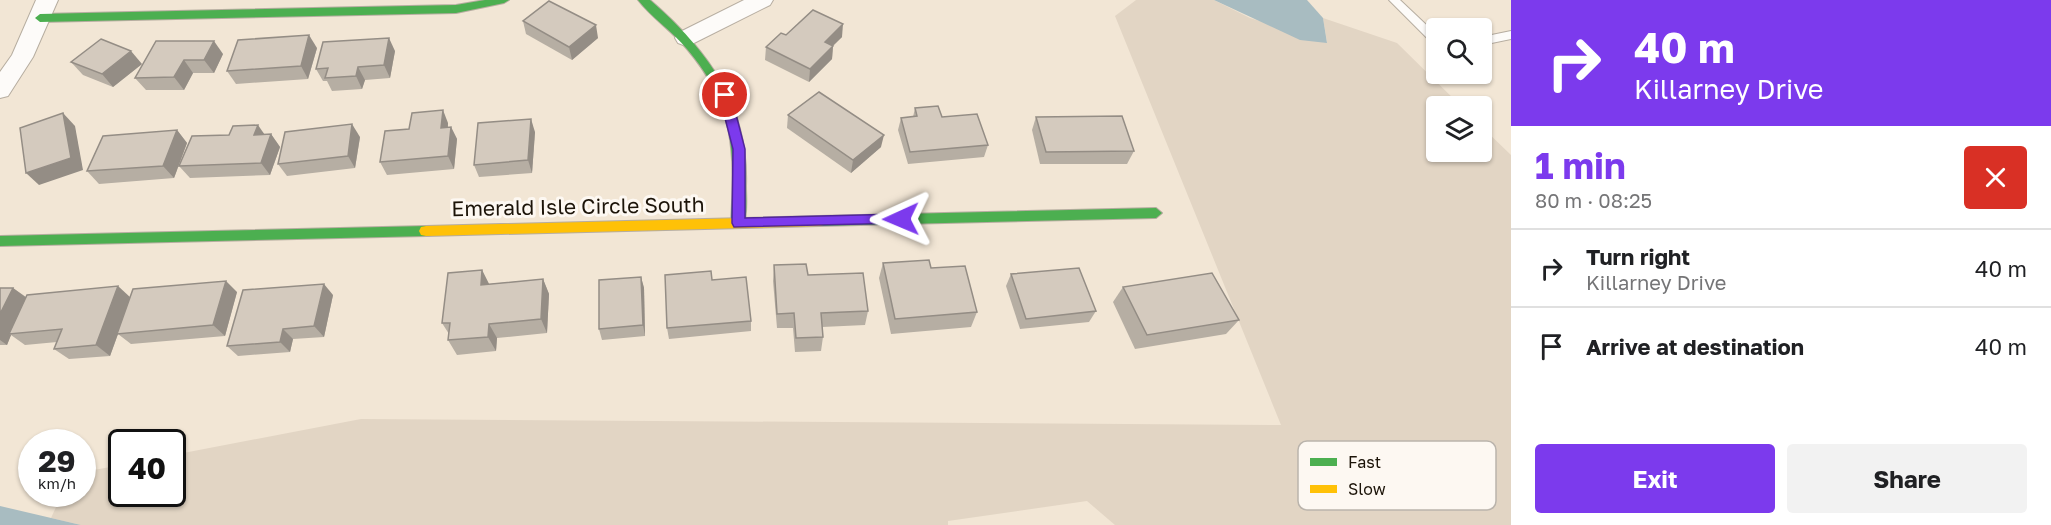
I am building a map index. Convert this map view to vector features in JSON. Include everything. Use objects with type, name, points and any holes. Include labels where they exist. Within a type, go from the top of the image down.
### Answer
[{"type":"street","points":[[0,90],[22,57],[43,9],[456,9],[504,0]]},
{"type":"street","points":[[643,0],[662,14],[705,60],[725,95],[739,149],[738,223]]},
{"type":"street","points":[[686,38],[762,0]]},
{"type":"street","name":"Emerald Isle Circle South","points":[[0,241],[1156,213]]},
{"type":"lane","points":[[1394,0],[1426,31]]},
{"type":"lane","points":[[1492,39],[1511,35]]},
{"type":"shaded area","points":[[1136,0],[1214,0],[1250,18],[1327,42],[1323,18],[1397,43],[1426,72],[1426,84],[1439,84],[1451,96],[1426,96],[1426,162],[1492,162],[1492,137],[1511,155],[1511,525],[1115,525],[1087,501],[948,521],[948,525],[81,525],[51,518],[56,507],[96,507],[96,470],[108,467],[108,507],[186,507],[186,453],[361,419],[1281,425],[1115,16]]},
{"type":"shaded area","points":[[1214,0],[1307,0],[1323,18],[1327,43],[1300,40]]},
{"type":"shaded area","points":[[0,506],[81,525],[0,525]]},
{"type":"building","points":[[549,1],[596,25],[569,47],[523,21]]},
{"type":"building","points":[[813,10],[843,24],[825,42],[833,46],[810,69],[766,47],[781,33],[786,35]]},
{"type":"building","points":[[309,35],[301,66],[227,71],[238,40]]},
{"type":"building","points":[[389,38],[384,65],[358,67],[356,76],[325,78],[328,68],[316,69],[323,42]]},
{"type":"building","points":[[101,39],[131,51],[102,74],[71,62]]},
{"type":"building","points":[[156,41],[214,41],[204,60],[184,60],[174,77],[135,78]]},
{"type":"building","points":[[819,92],[884,135],[853,160],[788,115]]},
{"type":"building","points":[[938,106],[942,117],[977,114],[988,145],[910,152],[901,118],[917,116],[915,108]]},
{"type":"building","points":[[443,110],[441,128],[451,127],[448,156],[380,162],[385,131],[409,129],[412,113]]},
{"type":"building","points":[[63,113],[71,158],[26,173],[20,128]]},
{"type":"building","points":[[1122,116],[1134,151],[1046,152],[1036,117]]},
{"type":"building","points":[[531,119],[528,160],[474,165],[478,123]]},
{"type":"building","points":[[352,124],[348,156],[278,164],[285,132]]},
{"type":"building","points":[[258,125],[254,135],[271,134],[261,163],[179,166],[192,136],[229,135],[233,126]]},
{"type":"building","points":[[177,130],[163,166],[87,171],[103,136]]},
{"type":"building","points":[[929,260],[931,268],[965,266],[977,312],[895,319],[883,263]]},
{"type":"building","points":[[806,264],[808,275],[863,273],[868,311],[821,313],[823,337],[796,338],[794,313],[777,314],[774,265]]},
{"type":"building","points":[[1079,268],[1096,311],[1026,319],[1011,274]]},
{"type":"building","points":[[482,270],[481,285],[543,279],[541,319],[489,324],[488,337],[448,340],[450,323],[442,323],[448,273]]},
{"type":"building","points":[[711,271],[712,280],[746,277],[751,321],[667,328],[665,275]]},
{"type":"building","points":[[1212,273],[1239,320],[1147,335],[1123,287]]},
{"type":"building","points":[[641,277],[643,325],[599,329],[599,280]]},
{"type":"building","points":[[226,281],[213,325],[117,334],[133,289]]},
{"type":"building","points":[[324,284],[314,326],[283,329],[280,342],[227,346],[243,290]]},
{"type":"building","points":[[118,286],[96,345],[54,349],[62,329],[9,334],[27,295]]},
{"type":"building","points":[[0,288],[13,288],[0,314]]},
{"type":"traffic: fast","points":[[40,18],[456,9],[504,0]]},
{"type":"traffic: fast","points":[[643,0],[692,47],[706,65],[727,104],[739,148],[738,223]]},
{"type":"traffic: fast","points":[[819,221],[1156,213]]},
{"type":"traffic: fast","points":[[0,241],[426,231]]},
{"type":"traffic: slow","points":[[426,231],[819,221]]},
{"type":"route","points":[[725,95],[739,149],[738,223],[901,219]]}]
